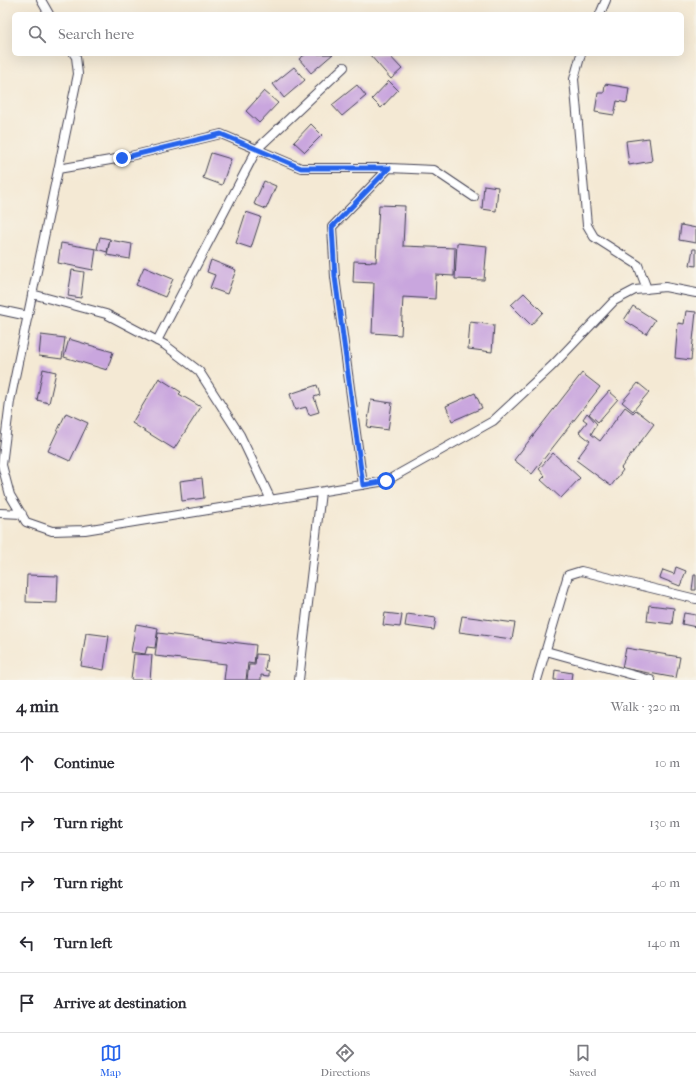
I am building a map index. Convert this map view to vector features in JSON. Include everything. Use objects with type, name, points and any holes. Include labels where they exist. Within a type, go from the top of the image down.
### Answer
[{"type":"lane","points":[[41,0],[48,12]]},
{"type":"lane","points":[[601,12],[606,0]]},
{"type":"lane","points":[[75,56],[78,74],[10,401],[2,465],[10,495],[26,522],[52,531],[86,530],[386,481],[493,421],[552,366],[614,301],[635,290],[665,287],[696,293]]},
{"type":"lane","points":[[581,56],[574,79],[587,225],[594,237],[638,265],[646,289]]},
{"type":"lane","points":[[158,341],[257,149],[344,67]]},
{"type":"lane","points":[[58,169],[122,158],[221,134],[301,168],[389,168],[434,170],[474,197]]},
{"type":"lane","points":[[363,485],[335,277],[332,227],[389,168]]},
{"type":"lane","points":[[32,294],[106,314],[158,341],[199,371],[240,435],[271,500]]},
{"type":"lane","points":[[0,310],[28,316]]},
{"type":"lane","points":[[299,680],[321,492]]},
{"type":"lane","points":[[0,513],[22,514]]},
{"type":"lane","points":[[537,680],[568,575],[580,571],[696,599]]},
{"type":"lane","points":[[546,651],[651,680]]},
{"type":"building","points":[[303,56],[331,56],[311,73],[299,59]]},
{"type":"building","points":[[371,56],[390,56],[402,69],[391,79]]},
{"type":"building","points":[[294,67],[305,80],[284,98],[273,84]]},
{"type":"building","points":[[389,81],[398,90],[381,108],[372,99]]},
{"type":"building","points":[[605,84],[629,88],[627,103],[617,101],[614,115],[595,112],[598,93],[604,93]]},
{"type":"building","points":[[357,85],[366,96],[342,116],[332,105]]},
{"type":"building","points":[[264,91],[278,103],[259,123],[246,111]]},
{"type":"building","points":[[311,124],[322,135],[305,152],[294,142]]},
{"type":"building","points":[[649,138],[652,161],[629,165],[626,141]]},
{"type":"building","points":[[211,153],[231,159],[222,185],[203,178]]},
{"type":"building","points":[[264,181],[276,186],[266,209],[254,204]]},
{"type":"building","points":[[484,185],[498,187],[496,211],[482,209]]},
{"type":"building","points":[[379,205],[405,206],[403,246],[455,248],[454,276],[436,275],[435,299],[403,297],[401,335],[372,333],[374,283],[353,282],[354,261],[376,262]]},
{"type":"building","points":[[246,212],[261,217],[251,248],[236,243]]},
{"type":"building","points":[[681,225],[696,228],[696,243],[679,240]]},
{"type":"building","points":[[100,237],[110,239],[107,252],[97,249]]},
{"type":"building","points":[[110,240],[132,244],[130,259],[107,255]]},
{"type":"building","points":[[61,243],[96,249],[93,270],[58,263]]},
{"type":"building","points":[[457,243],[487,246],[484,280],[455,279]]},
{"type":"building","points":[[693,249],[696,249],[696,266],[690,265]]},
{"type":"building","points":[[211,260],[236,270],[227,294],[210,288],[215,275],[207,272]]},
{"type":"building","points":[[144,267],[173,279],[165,297],[136,285]]},
{"type":"building","points":[[72,270],[84,272],[81,298],[68,296]]},
{"type":"building","points":[[524,293],[543,312],[531,325],[511,305]]},
{"type":"building","points":[[633,306],[655,320],[646,334],[624,320]]},
{"type":"building","points":[[686,311],[696,312],[691,360],[675,358],[678,323],[684,324]]},
{"type":"building","points":[[470,322],[494,325],[492,352],[468,349]]},
{"type":"building","points":[[41,335],[65,338],[62,359],[39,356]]},
{"type":"building","points":[[69,339],[113,352],[107,370],[64,357]]},
{"type":"building","points":[[43,369],[56,372],[49,403],[37,400]]},
{"type":"building","points":[[582,373],[600,387],[532,474],[514,460]]},
{"type":"building","points":[[159,378],[181,392],[179,394],[201,407],[174,449],[132,423]]},
{"type":"building","points":[[638,383],[649,392],[633,411],[622,402]]},
{"type":"building","points":[[317,385],[320,395],[314,397],[319,412],[309,415],[306,407],[295,410],[290,394]]},
{"type":"building","points":[[609,391],[618,399],[598,422],[589,414]]},
{"type":"building","points":[[475,393],[482,408],[452,421],[446,406]]},
{"type":"building","points":[[371,400],[392,403],[388,430],[367,427]]},
{"type":"building","points":[[625,407],[633,413],[636,410],[654,424],[621,468],[623,470],[611,486],[576,460],[590,441],[579,432],[587,422],[583,419],[587,413],[597,424],[591,434],[600,441]]},
{"type":"building","points":[[66,413],[88,423],[70,461],[48,451]]},
{"type":"building","points":[[553,453],[580,478],[561,498],[541,480],[545,476],[539,469]]},
{"type":"building","points":[[202,478],[204,498],[182,501],[180,481]]},
{"type":"building","points":[[676,567],[686,571],[680,586],[660,578],[663,570],[674,574]]},
{"type":"building","points":[[27,575],[58,576],[57,603],[26,602]]},
{"type":"building","points":[[694,575],[696,575],[696,590],[692,590]]},
{"type":"building","points":[[649,605],[674,608],[672,624],[647,621]]},
{"type":"building","points":[[385,613],[402,615],[400,627],[383,625]]},
{"type":"building","points":[[684,613],[696,615],[696,627],[682,624]]},
{"type":"building","points":[[407,614],[436,618],[434,630],[405,626]]},
{"type":"building","points":[[462,616],[515,623],[512,639],[459,632]]},
{"type":"building","points":[[136,624],[158,628],[155,648],[147,647],[145,654],[131,652]]},
{"type":"building","points":[[86,633],[109,636],[104,670],[81,666]]},
{"type":"building","points":[[158,633],[256,645],[254,664],[248,663],[246,680],[224,680],[226,664],[155,656]]},
{"type":"building","points":[[626,648],[680,657],[676,678],[622,668]]},
{"type":"building","points":[[134,654],[152,655],[150,680],[131,680]]},
{"type":"building","points":[[256,654],[267,655],[265,670],[269,671],[269,676],[261,675],[261,680],[247,680],[249,665],[255,665]]},
{"type":"building","points":[[555,670],[572,673],[571,680],[554,680]]},
{"type":"route","points":[[122,158],[221,134],[301,168],[389,168],[332,227],[335,277],[363,485],[386,481]]}]
